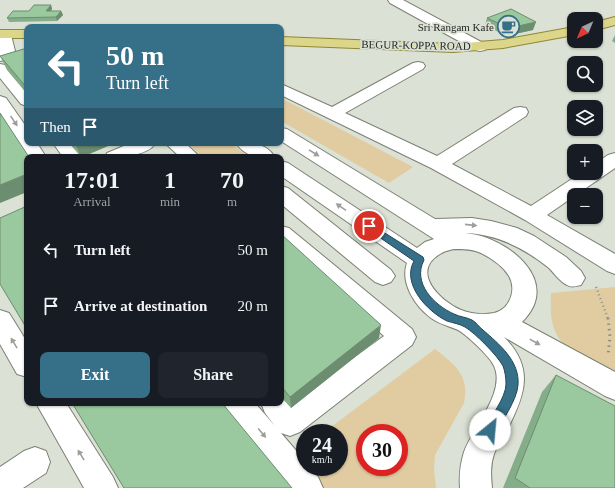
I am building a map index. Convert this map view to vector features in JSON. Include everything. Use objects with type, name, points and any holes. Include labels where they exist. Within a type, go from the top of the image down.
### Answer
[{"type":"main road","points":[[603,24],[615,21]]},
{"type":"main road","name":"BEGUR-KOPPA ROAD","points":[[284,40],[453,48],[480,47],[519,42],[567,32]]},
{"type":"main road","points":[[2,34],[24,34]]},
{"type":"street","points":[[394,0],[480,47]]},
{"type":"street","points":[[2,34],[10,53]]},
{"type":"street","points":[[331,114],[418,66]]},
{"type":"street","points":[[0,68],[24,97]]},
{"type":"street","points":[[284,90],[438,164],[532,215],[615,265]]},
{"type":"street","points":[[0,101],[24,136]]},
{"type":"street","points":[[438,164],[520,112]]},
{"type":"street","points":[[284,135],[448,238],[482,244],[501,254],[516,269],[522,280],[524,293],[522,305],[513,315],[500,323],[485,325],[468,323],[451,318],[436,309],[426,298],[418,287],[415,275],[417,264],[430,248],[448,238],[466,224],[501,231],[534,245],[562,266],[573,278]]},
{"type":"street","points":[[64,146],[71,154]]},
{"type":"street","points":[[121,154],[140,146]]},
{"type":"street","points":[[178,146],[187,154]]},
{"type":"street","points":[[603,167],[615,159]]},
{"type":"street","points":[[284,169],[420,260]]},
{"type":"street","points":[[532,215],[583,180]]},
{"type":"street","points":[[284,195],[383,276]]},
{"type":"street","points":[[277,406],[290,422],[403,337],[284,237]]},
{"type":"street","points":[[0,321],[24,360]]},
{"type":"street","points":[[468,323],[502,354],[511,372],[512,385],[509,396],[478,453],[474,466],[474,481],[476,488]]},
{"type":"street","points":[[500,323],[615,387]]},
{"type":"street","points":[[52,406],[102,488]]},
{"type":"street","points":[[240,406],[308,488]]},
{"type":"street","points":[[0,485],[35,462]]},
{"type":"shaded area","points":[[284,100],[413,167],[389,183],[284,123]]},
{"type":"shaded area","points":[[190,146],[234,146],[245,154],[200,154]]},
{"type":"shaded area","points":[[615,287],[615,377],[576,355],[561,341],[555,331],[551,318],[551,293]]},
{"type":"shaded area","points":[[435,349],[454,365],[459,371],[465,385],[464,403],[435,455],[434,470],[436,488],[324,488],[314,476],[348,476],[348,424],[335,424]]},
{"type":"building","points":[[34,5],[51,5],[46,11],[61,11],[56,17],[7,18],[13,11],[29,11]]},
{"type":"building","points":[[511,9],[536,22],[509,28],[487,18]]},
{"type":"building","points":[[24,49],[24,84],[0,56]]},
{"type":"building","points":[[0,113],[27,154],[24,154],[24,175],[0,185]]},
{"type":"building","points":[[24,207],[24,324],[0,284],[0,218]]},
{"type":"building","points":[[284,237],[381,325],[290,397],[284,390]]},
{"type":"building","points":[[556,375],[615,406],[615,488],[530,488],[515,478]]},
{"type":"building","points":[[74,406],[224,406],[292,488],[124,488]]},
{"type":"place","name":"Sri Rangam Kafe","points":[[509,27]]},
{"type":"route","points":[[369,226],[420,260],[417,264],[415,275],[418,287],[436,309],[451,318],[468,323],[502,354],[511,372],[512,385],[509,396],[490,430]]}]
